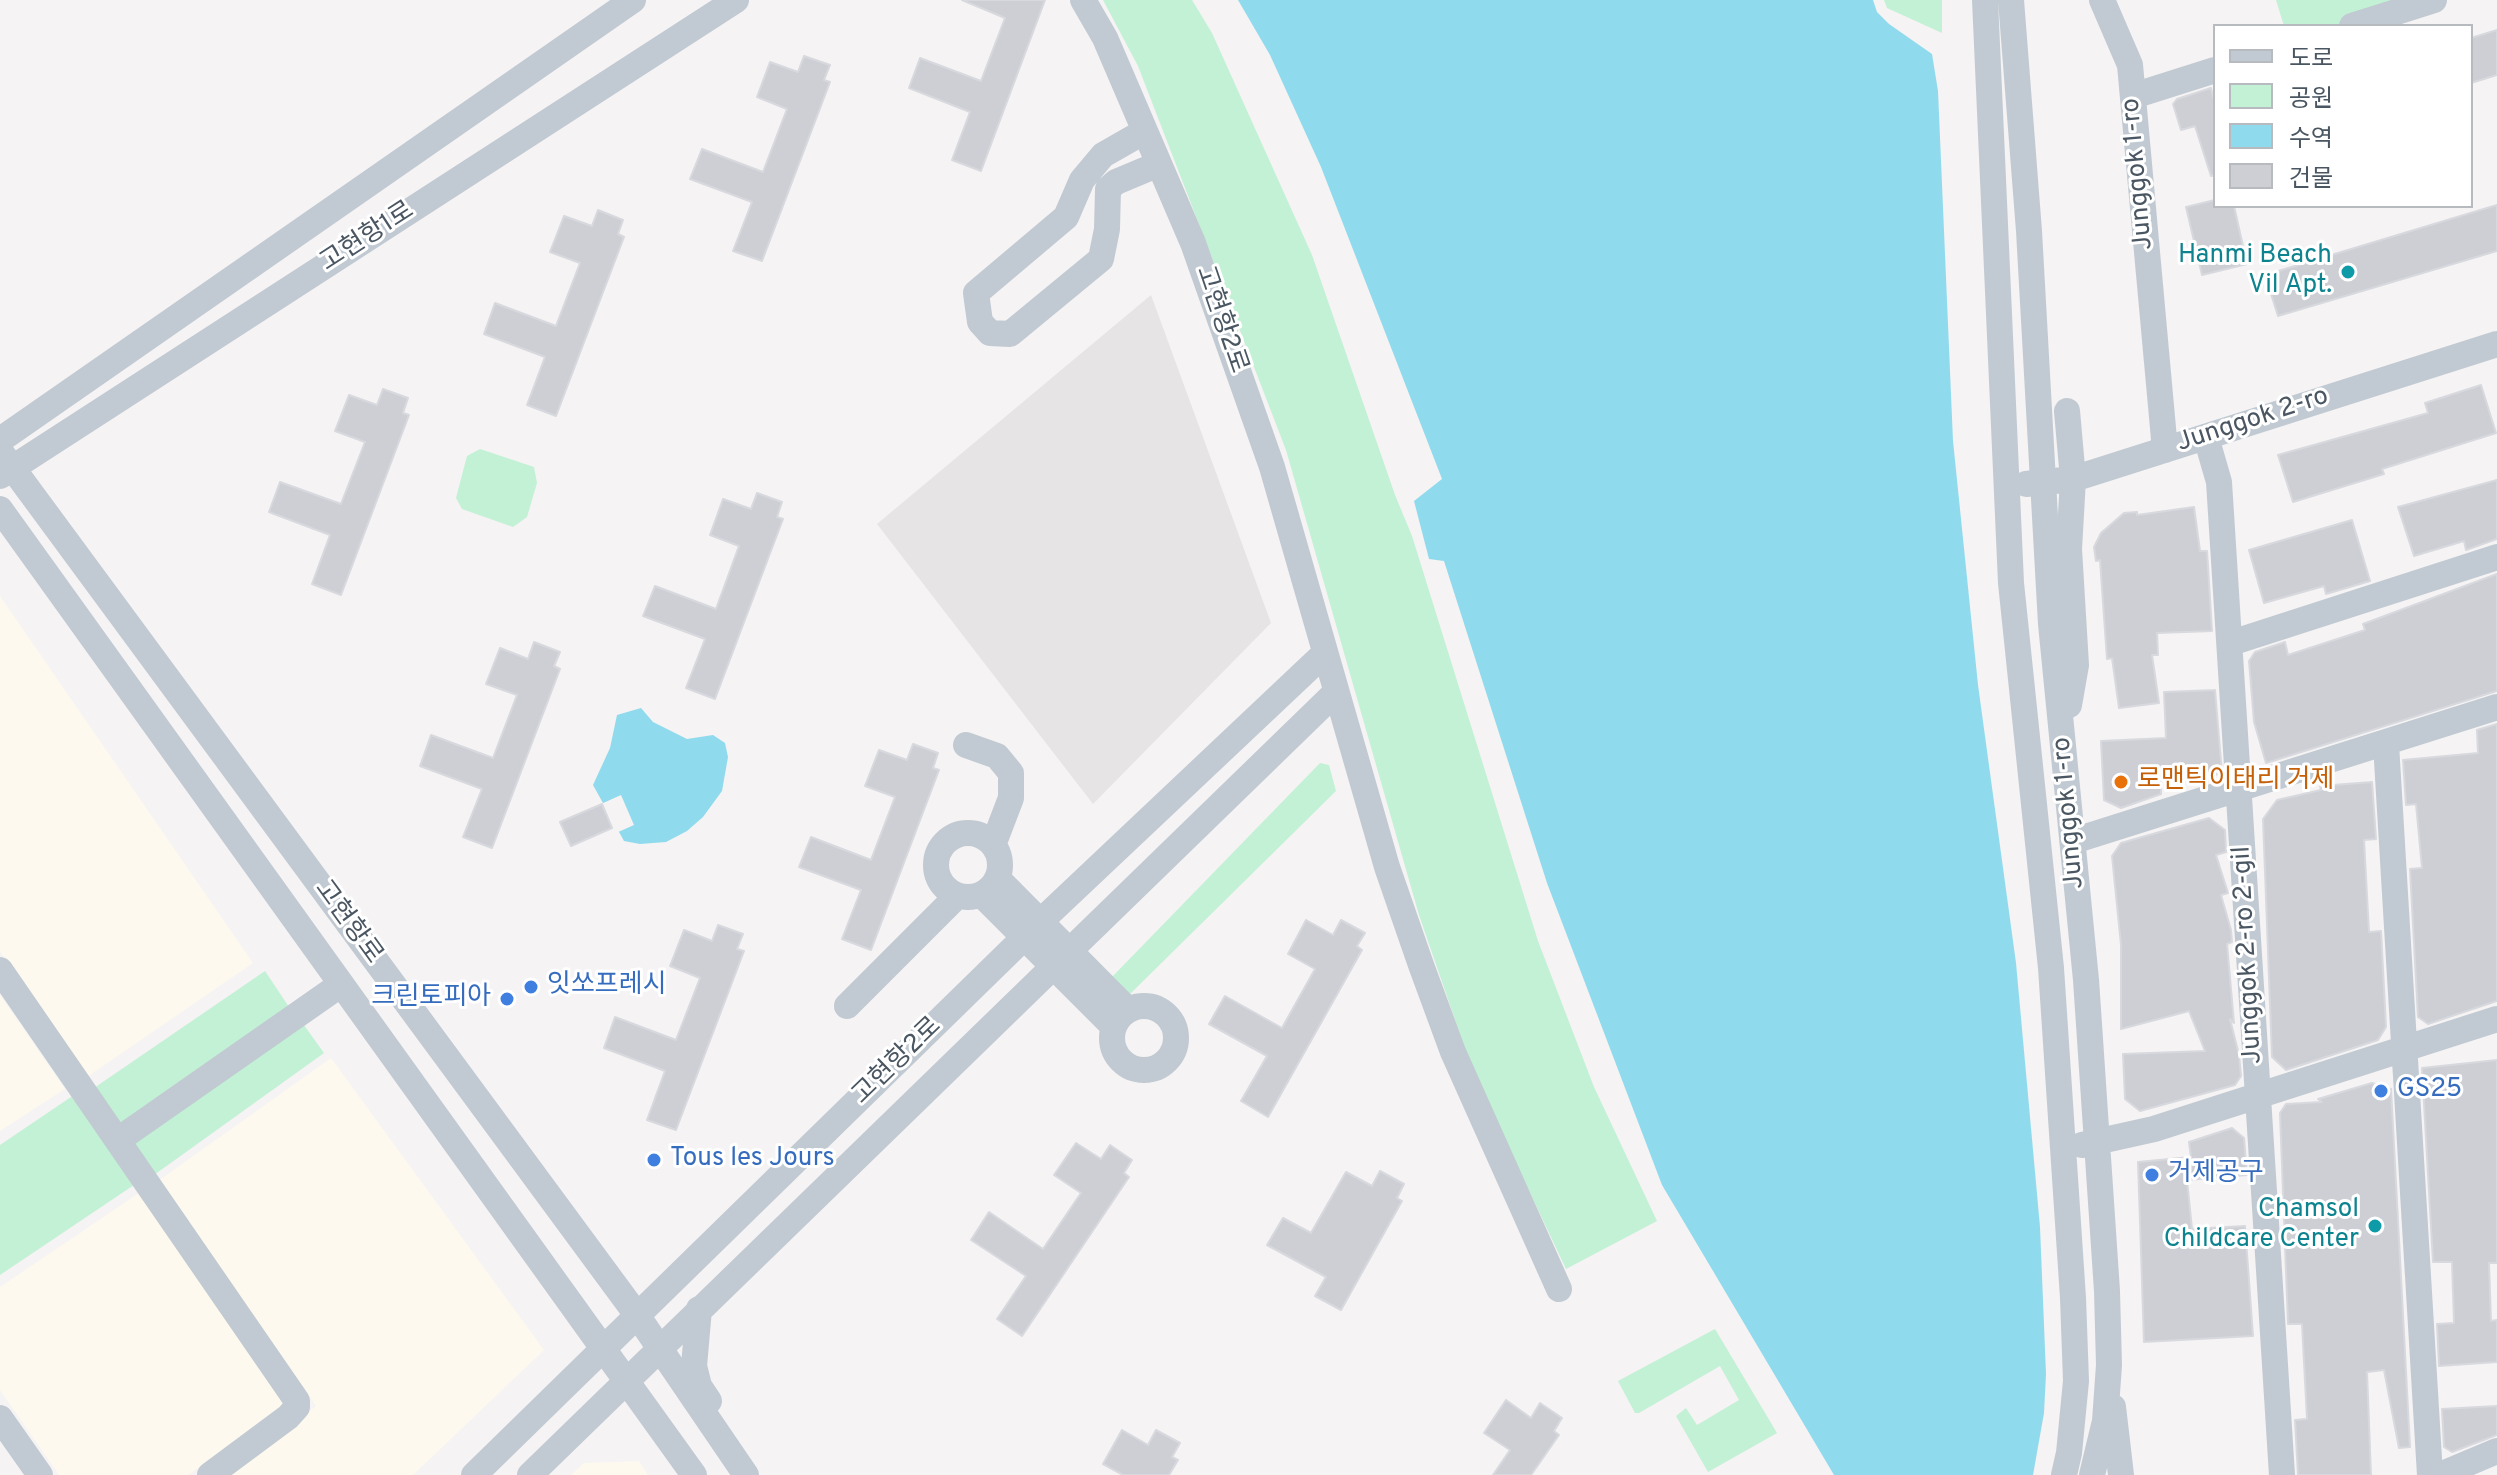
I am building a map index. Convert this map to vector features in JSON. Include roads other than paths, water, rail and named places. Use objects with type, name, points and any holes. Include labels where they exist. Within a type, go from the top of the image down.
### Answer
[{"type":"street","name":"고현항1로","points":[[0,440],[633,0]]},
{"type":"street","name":"고현항1로","points":[[4,465],[736,0]]},
{"type":"street","name":"고현항2로","points":[[530,1475],[1335,693],[1272,467],[1193,243],[1105,38],[1083,0]]},
{"type":"street","name":"Junggok 1-ro","points":[[1985,0],[2012,599],[2051,968],[2076,1381],[2073,1430],[2064,1475]]},
{"type":"street","name":"Junggok 1-ro","points":[[2011,0],[2042,483],[2107,1291],[2105,1421],[2092,1475]]},
{"type":"street","name":"Junggok 1-ro","points":[[2102,0],[2130,65],[2165,450]]},
{"type":"street","points":[[2358,24],[2434,0]]},
{"type":"street","points":[[2133,96],[2213,71]]},
{"type":"street","points":[[1145,131],[1103,155],[1082,180],[1066,217],[976,293],[980,322],[990,333],[1010,334],[1101,259],[1107,229],[1108,189],[1116,182],[1159,164]]},
{"type":"street","name":"Junggok 2-ro","points":[[2007,485],[2073,479],[2497,344]]},
{"type":"street","points":[[2063,740],[2076,665],[2069,549],[2073,479],[2067,411]]},
{"type":"street","name":"Junggok 2-ro 2-gil","points":[[2206,437],[2219,482],[2231,643],[2256,1096],[2282,1475]]},
{"type":"street","name":"고현항로","points":[[4,465],[637,1315],[746,1475]]},
{"type":"street","name":"고현항로","points":[[0,509],[694,1475]]},
{"type":"street","points":[[2231,643],[2497,557]]},
{"type":"street","name":"고현항2로","points":[[474,1475],[1033,930],[1325,653]]},
{"type":"street","points":[[1335,693],[1387,867],[1453,1052],[1559,1289]]},
{"type":"street","points":[[2073,841],[2497,707]]},
{"type":"street","points":[[2386,744],[2402,1050],[2430,1475]]},
{"type":"street","points":[[966,745],[997,756],[1011,773],[1011,798],[993,845]]},
{"type":"street","points":[[847,1006],[979,890],[1001,864],[993,845],[976,834],[965,833],[955,835],[939,850],[936,871],[940,882],[979,890],[1033,930],[1121,1018]]},
{"type":"street","points":[[0,970],[297,1401],[297,1407],[288,1417],[210,1475]]},
{"type":"street","points":[[118,1140],[340,985]]},
{"type":"street","points":[[2063,1148],[2097,1144],[2497,1019]]},
{"type":"street","points":[[699,1309],[693,1353],[699,1386],[763,1475]]},
{"type":"street","points":[[2108,1378],[2121,1475]]},
{"type":"street","points":[[0,1418],[40,1475]]},
{"type":"street","points":[[2440,1475],[2497,1451]]},
{"type":"water","points":[[1238,0],[1873,0],[1877,12],[1889,24],[1932,54],[1938,91],[1953,441],[1978,685],[2016,963],[2040,1227],[2046,1374],[2044,1413],[2033,1475],[1834,1475],[1662,1185],[1547,883],[1444,561],[1429,559],[1414,501],[1442,479],[1321,167],[1270,55]]},
{"type":"water","points":[[641,708],[653,722],[687,739],[713,735],[725,743],[728,757],[722,791],[703,817],[687,831],[666,842],[640,844],[624,841],[593,785],[610,748],[617,715]]},
{"type":"place","name":"Hanmi Beach Vil Apt.","points":[[2348,272]]},
{"type":"place","name":"로맨틱이태리 거제","points":[[2121,782]]},
{"type":"place","name":"잇쏘프레시","points":[[531,987]]},
{"type":"place","name":"크린토피아","points":[[507,999]]},
{"type":"place","name":"GS25","points":[[2381,1091]]},
{"type":"place","name":"Tous les Jours","points":[[654,1160]]},
{"type":"place","name":"거제공구","points":[[2152,1175]]},
{"type":"place","name":"Chamsol Childcare Center","points":[[2375,1226]]}]
